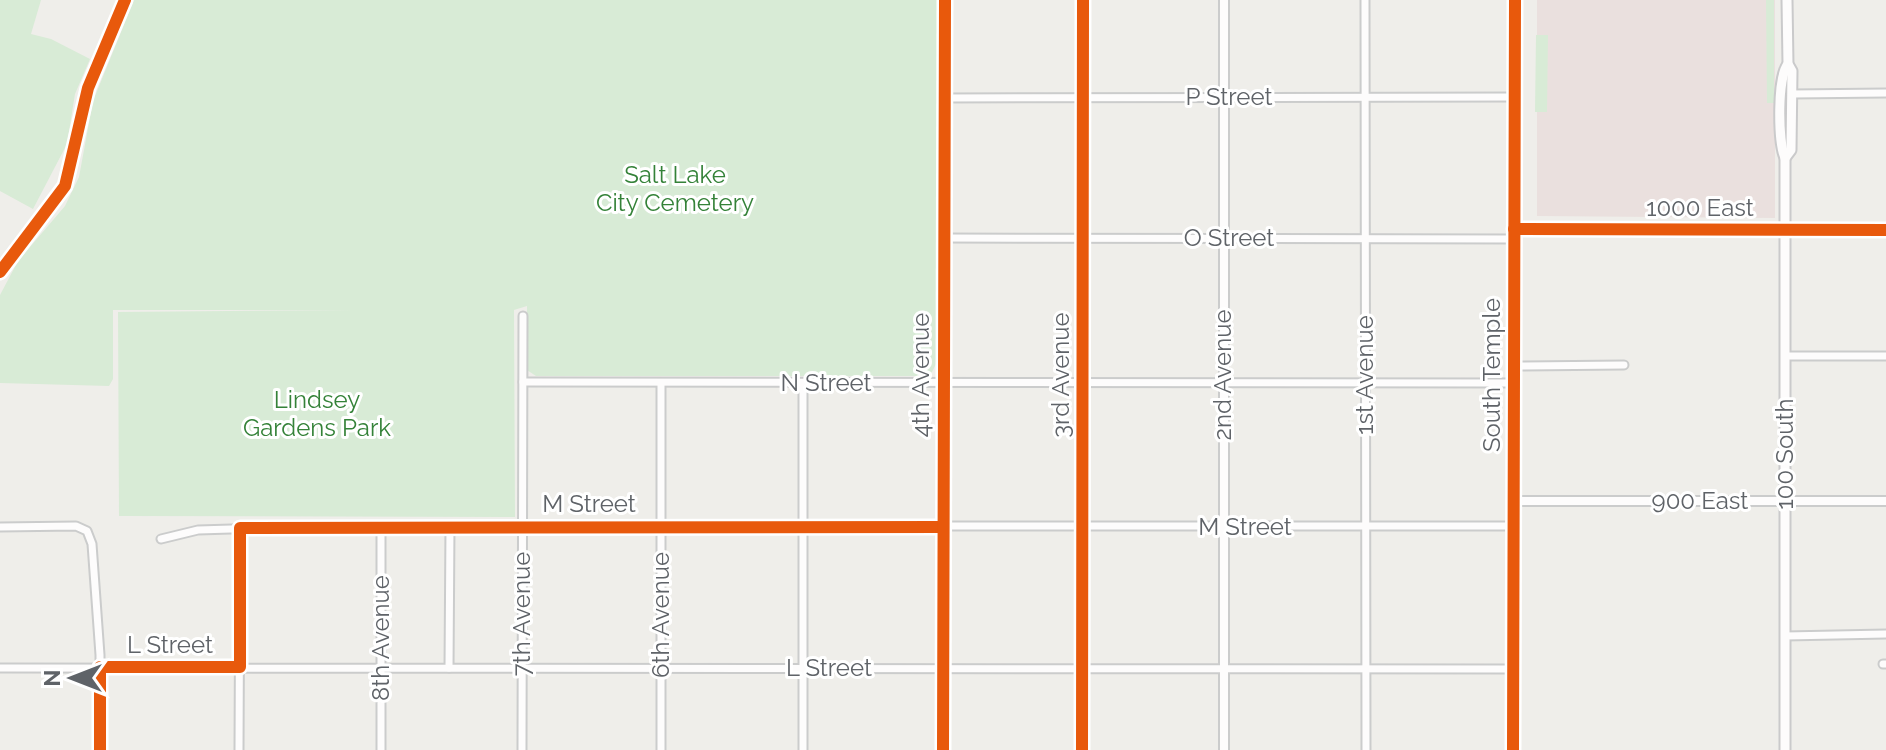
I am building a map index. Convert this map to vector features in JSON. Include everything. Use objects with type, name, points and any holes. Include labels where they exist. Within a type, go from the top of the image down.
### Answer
[{"type":"main road","name":"South Temple","points":[[1513,750],[1515,0]]},
{"type":"main road","name":"100 South","points":[[1785,158],[1791,150],[1792,94],[1792,71],[1788,64],[1787,0]]},
{"type":"main road","name":"100 South","points":[[1785,750],[1785,158],[1781,149],[1781,72],[1788,64]]},
{"type":"street","points":[[0,272],[65,186],[88,88],[125,0]]},
{"type":"street","name":"4th Avenue","points":[[943,750],[945,0]]},
{"type":"street","name":"3rd Avenue","points":[[1082,750],[1083,0]]},
{"type":"street","name":"2nd Avenue","points":[[1224,0],[1224,750]]},
{"type":"street","name":"1st Avenue","points":[[1365,0],[1366,750]]},
{"type":"street","points":[[1792,94],[1886,93]]},
{"type":"street","name":"P Street","points":[[944,98],[1515,97]]},
{"type":"street","name":"1000 East","points":[[1514,234],[1886,230]]},
{"type":"street","name":"O Street","points":[[944,238],[1365,238],[1514,234]]},
{"type":"street","points":[[0,250],[10,256]]},
{"type":"street","name":"7th Avenue","points":[[522,750],[523,316]]},
{"type":"street","points":[[1785,356],[1886,356]]},
{"type":"street","points":[[1514,366],[1624,365]]},
{"type":"street","name":"N Street","points":[[523,382],[1514,383]]},
{"type":"street","name":"6th Avenue","points":[[661,383],[661,750]]},
{"type":"street","points":[[803,383],[803,750]]},
{"type":"street","name":"900 East","points":[[1514,501],[1886,501]]},
{"type":"street","points":[[0,527],[76,526],[87,531],[92,544],[100,667],[100,750]]},
{"type":"street","points":[[449,668],[450,526]]},
{"type":"street","name":"M Street","points":[[161,539],[198,530],[240,528],[1514,526]]},
{"type":"street","name":"8th Avenue","points":[[381,527],[381,750]]},
{"type":"street","points":[[239,750],[240,528]]},
{"type":"street","points":[[1785,636],[1886,634]]},
{"type":"street","name":"L Street","points":[[0,668],[1514,669]]},
{"type":"shaded area","points":[[1537,0],[1775,0],[1775,218],[1537,216]]},
{"type":"green space","points":[[0,0],[41,0],[31,34],[51,39],[90,59],[75,94],[67,144],[33,209],[0,191]]},
{"type":"green space","name":"Salt Lake City Cemetery","points":[[134,0],[937,0],[938,360],[931,374],[924,376],[536,376],[527,370],[527,306],[514,310],[515,517],[119,516],[118,312],[355,310],[113,310],[113,379],[109,386],[0,383],[0,295],[18,261],[65,206],[79,177],[93,101]]},
{"type":"green space","points":[[1766,0],[1774,0],[1774,103],[1767,103]]},
{"type":"green space","points":[[1536,35],[1548,35],[1547,112],[1535,112]]},
{"type":"cycle path","points":[[0,272],[65,186],[88,88],[125,0]]},
{"type":"cycle path","points":[[943,750],[945,0]]},
{"type":"cycle path","points":[[1082,750],[1083,0]]},
{"type":"cycle path","points":[[1513,750],[1515,0]]},
{"type":"cycle path","points":[[1514,229],[1886,230]]},
{"type":"cycle path","points":[[100,750],[100,667],[240,667],[240,528],[943,527]]},
{"type":"park label","name":"Lindsey Gardens Park","points":[[317,414]]}]
